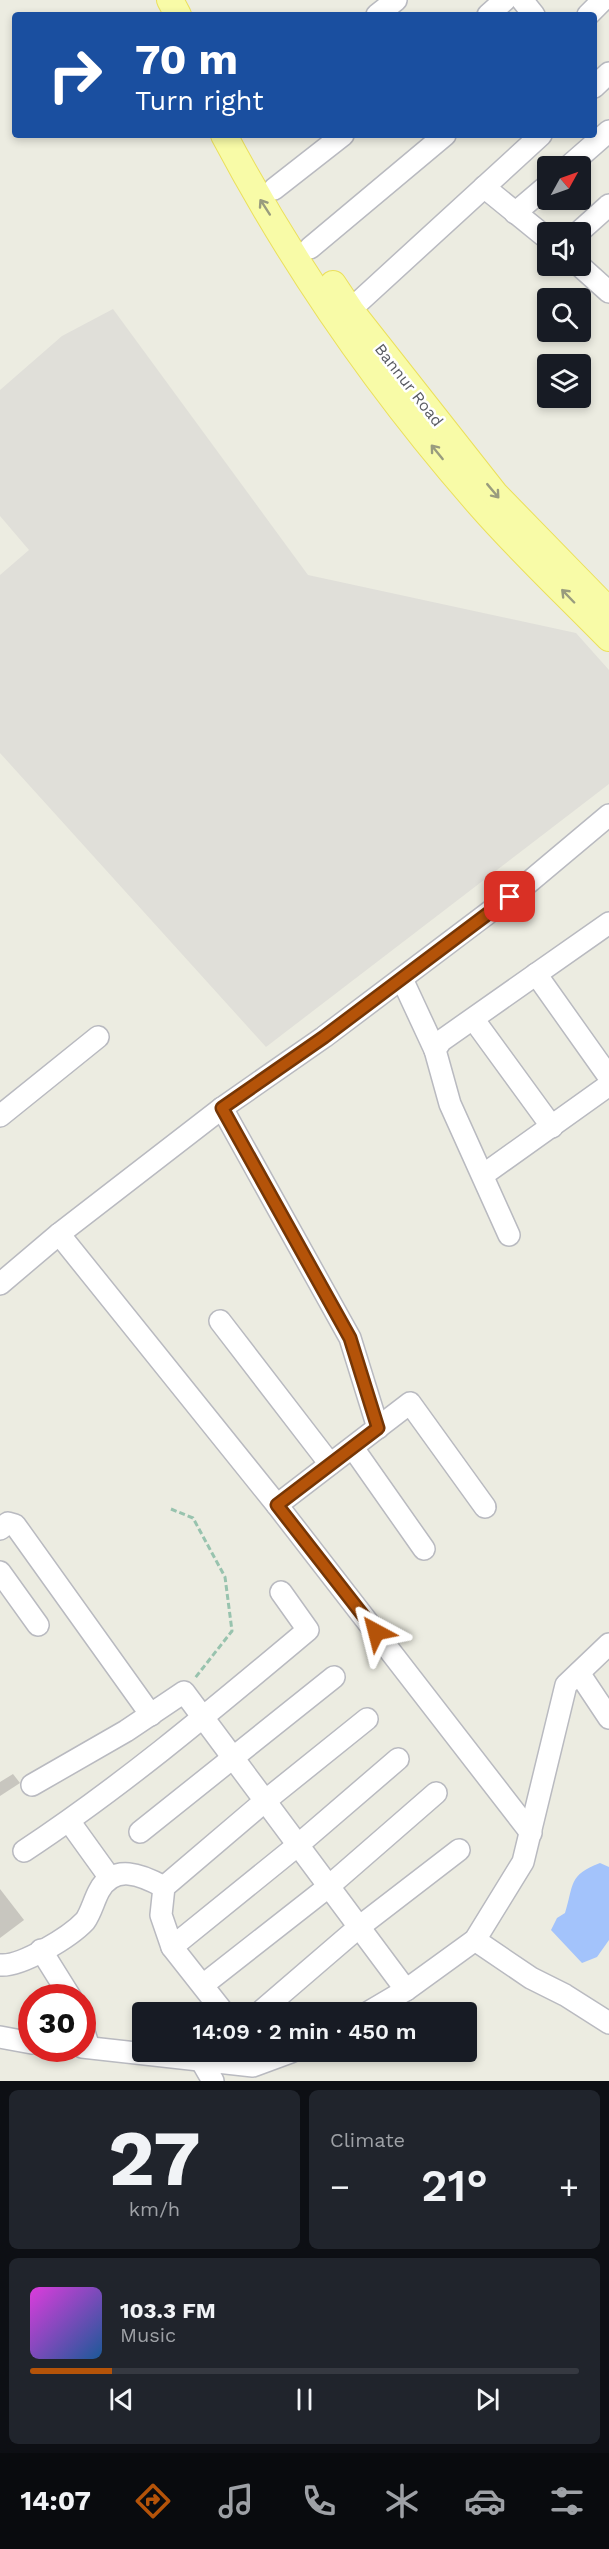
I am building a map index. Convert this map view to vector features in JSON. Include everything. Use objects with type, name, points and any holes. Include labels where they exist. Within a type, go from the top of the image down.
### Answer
[{"type":"main road","points":[[226,138],[259,199],[344,317],[406,415],[480,505],[609,638]]},
{"type":"main road","name":"Bannur Road","points":[[244,138],[310,248],[344,317],[495,494],[609,611]]},
{"type":"street","points":[[381,12],[396,0]]},
{"type":"street","points":[[491,12],[505,0]]},
{"type":"street","points":[[522,0],[532,12]]},
{"type":"street","points":[[591,12],[603,0]]},
{"type":"street","points":[[597,84],[609,73]]},
{"type":"street","points":[[580,156],[609,131]]},
{"type":"street","points":[[274,189],[339,138]]},
{"type":"street","points":[[310,248],[441,138]]},
{"type":"street","points":[[344,317],[539,138]]},
{"type":"street","points":[[484,188],[537,230]]},
{"type":"street","points":[[516,213],[537,195]]},
{"type":"street","points":[[590,222],[609,205]]},
{"type":"street","points":[[591,276],[609,292]]},
{"type":"street","points":[[0,1284],[58,1234],[222,1108],[324,1037],[528,884],[609,815]]},
{"type":"street","points":[[435,1050],[441,1041],[474,1020],[536,974],[607,929]]},
{"type":"street","points":[[536,974],[609,1077]]},
{"type":"street","points":[[402,979],[435,1050],[450,1104],[509,1234]]},
{"type":"street","points":[[474,1020],[552,1126]]},
{"type":"street","points":[[0,1116],[98,1037]]},
{"type":"street","points":[[483,1175],[609,1084]]},
{"type":"street","points":[[222,1108],[350,1338],[378,1428]]},
{"type":"street","points":[[58,1234],[277,1505],[531,1833]]},
{"type":"street","points":[[220,1321],[330,1464]]},
{"type":"street","points":[[277,1505],[410,1403],[485,1507]]},
{"type":"street","points":[[353,1448],[424,1549]]},
{"type":"street","points":[[0,1529],[8,1523],[15,1525],[151,1715]]},
{"type":"street","points":[[0,1572],[38,1625]]},
{"type":"street","points":[[24,1851],[69,1821],[203,1718],[308,1630],[281,1592]]},
{"type":"street","points":[[386,2002],[475,1940],[523,1862],[566,1685],[609,1644]]},
{"type":"street","points":[[579,1673],[609,1718]]},
{"type":"street","points":[[140,1832],[334,1677]]},
{"type":"street","points":[[32,1785],[151,1715],[183,1692],[406,1990]]},
{"type":"street","points":[[216,2002],[172,1947],[161,1915],[164,1887],[265,1801],[367,1719]]},
{"type":"street","points":[[172,1947],[298,1845],[398,1759]]},
{"type":"street","points":[[203,1985],[328,1887],[436,1792]]},
{"type":"street","points":[[69,1821],[110,1878]]},
{"type":"street","points":[[272,2002],[359,1927],[459,1850]]},
{"type":"street","points":[[0,1965],[10,1966],[25,1961],[64,1937],[85,1920],[101,1888],[110,1878],[125,1874],[140,1874],[164,1887]]},
{"type":"street","points":[[475,1940],[531,1978],[566,1995],[609,2024]]},
{"type":"street","points":[[41,1950],[62,1984]]},
{"type":"street","points":[[0,2037],[18,2040]]},
{"type":"street","points":[[96,2048],[132,2051]]},
{"type":"street","points":[[202,2062],[213,2081]]},
{"type":"path","points":[[171,1509],[193,1518],[225,1577],[232,1631],[183,1692]]},
{"type":"shaded area","points":[[113,309],[308,575],[576,633],[609,670],[609,784],[266,1047],[0,753],[0,575],[29,550],[0,516],[0,390],[62,336]]},
{"type":"water","points":[[600,1863],[609,1867],[609,1940],[597,1957],[582,1963],[551,1930],[557,1918],[565,1913],[577,1877]]},
{"type":"building","points":[[13,1774],[20,1783],[0,1796],[0,1782]]},
{"type":"building","points":[[0,1889],[24,1920],[0,1938]]},
{"type":"route","points":[[376,1632],[277,1505],[378,1428],[350,1338],[222,1108],[324,1037],[510,897]]}]
